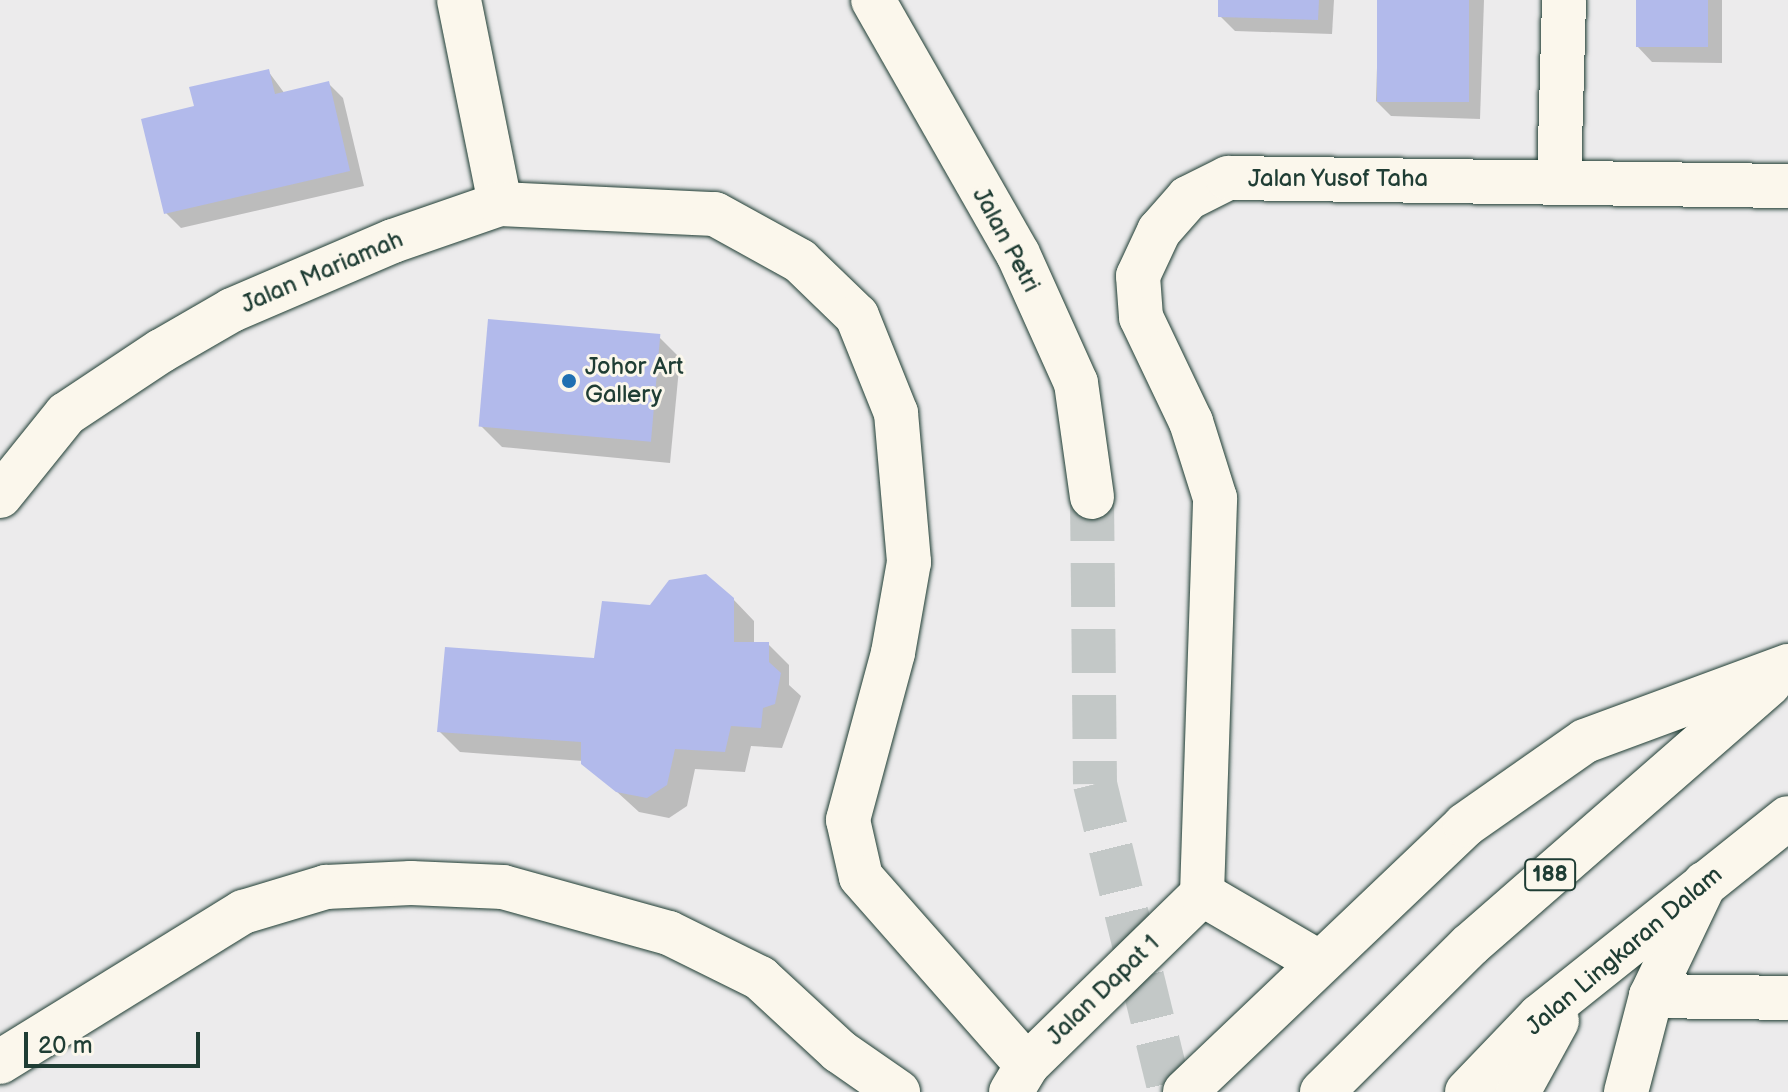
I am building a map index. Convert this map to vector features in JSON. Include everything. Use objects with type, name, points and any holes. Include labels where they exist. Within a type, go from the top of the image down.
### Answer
[{"type":"main road","points":[[459,0],[500,204],[715,214],[800,261],[857,316],[896,413],[909,562],[893,653],[848,820],[861,877],[1019,1078],[990,1092]]},
{"type":"main road","name":"Jalan Petri","points":[[873,0],[1018,254],[1076,383],[1092,497]]},
{"type":"main road","points":[[1559,180],[1564,0]]},
{"type":"main road","name":"Jalan Yusof Taha","points":[[1202,894],[1215,498],[1191,422],[1141,317],[1138,276],[1159,231],[1188,198],[1228,178],[1559,180],[1788,186]]},
{"type":"main road","name":"Jalan Mariamah","points":[[0,496],[66,414],[208,323],[393,241],[500,204]]},
{"type":"main road","points":[[1185,1092],[1315,960],[1465,825],[1585,741],[1788,666]]},
{"type":"main road","name":"188","points":[[1322,1092],[1470,945],[1788,666]]},
{"type":"main road","name":"Jalan Lingkaran Dalam","points":[[1467,1092],[1577,984],[1788,818]]},
{"type":"main road","points":[[0,1062],[243,912],[326,887],[411,883],[503,887],[669,933],[760,978],[839,1051],[898,1092]]},
{"type":"main road","points":[[1626,1092],[1651,996],[1705,883]]},
{"type":"main road","points":[[1202,894],[1315,960]]},
{"type":"main road","name":"Jalan Dapat 1","points":[[1019,1078],[1202,894]]},
{"type":"main road","points":[[1518,1092],[1577,984]]},
{"type":"main road","points":[[1651,996],[1788,998]]},
{"type":"main road","points":[[839,1051],[864,1092]]},
{"type":"building","points":[[1218,0],[1319,0],[1318,20],[1218,17]]},
{"type":"building","points":[[1377,0],[1469,0],[1469,102],[1377,102]]},
{"type":"building","points":[[1636,0],[1708,0],[1708,47],[1636,47]]},
{"type":"building","points":[[269,69],[275,94],[329,81],[350,171],[164,214],[141,119],[194,106],[189,87]]},
{"type":"building","name":"Johor Art Gallery","points":[[488,319],[660,334],[651,442],[479,427]]},
{"type":"building","points":[[706,574],[734,598],[734,642],[769,642],[769,662],[781,673],[775,704],[763,708],[761,728],[731,726],[725,752],[675,749],[667,785],[647,798],[616,792],[581,764],[581,742],[437,732],[445,647],[594,658],[602,601],[650,605],[669,580]]},
{"type":"tunnel","points":[[1092,497],[1095,784],[1170,1092]]},
{"type":"place","name":"Johor Art Gallery","points":[[569,381]]}]
